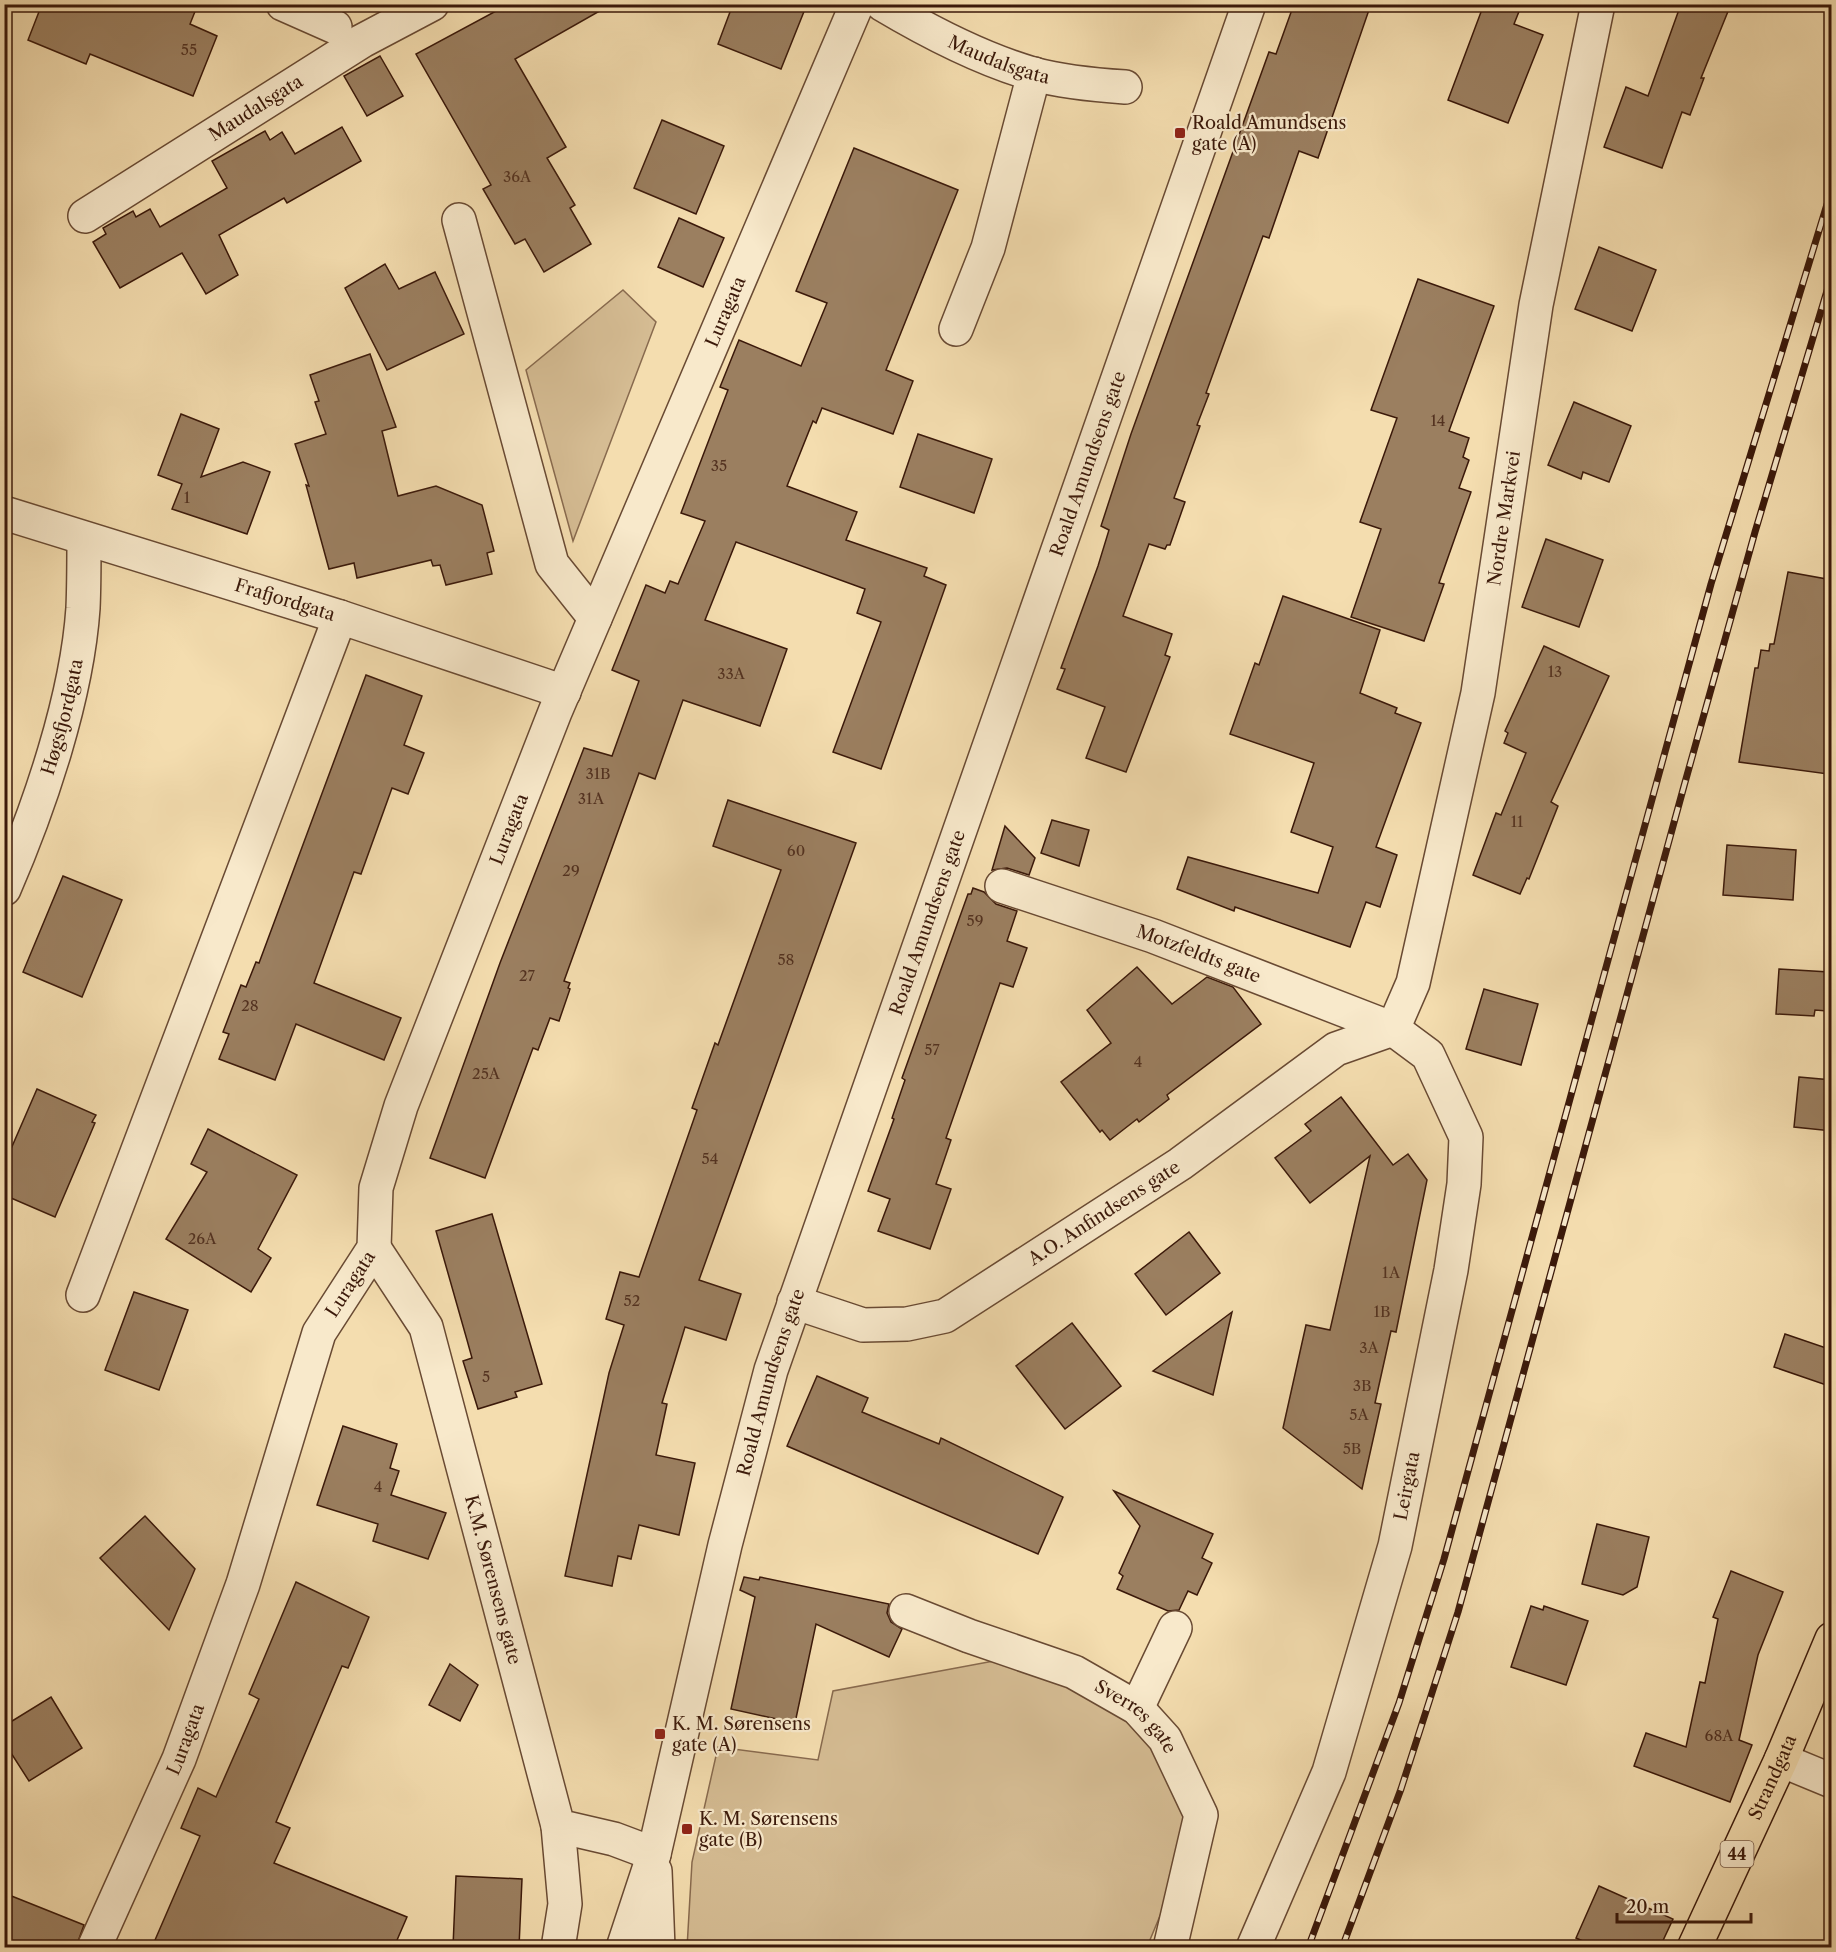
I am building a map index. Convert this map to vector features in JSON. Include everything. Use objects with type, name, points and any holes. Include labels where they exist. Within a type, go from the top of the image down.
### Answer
[{"type":"main road","name":"Strandgata","points":[[1694,1947],[1781,1760],[1832,1639]]},
{"type":"street","points":[[284,4],[335,27]]},
{"type":"street","name":"Maudalsgata","points":[[85,216],[362,40],[432,4]]},
{"type":"street","name":"Luragata","points":[[94,1947],[179,1759],[243,1584],[320,1333],[374,1248],[376,1188],[401,1106],[564,692],[857,4]]},
{"type":"street","name":"Maudalsgata","points":[[882,4],[969,49],[1034,74],[1091,84],[1125,87]]},
{"type":"street","name":"Roald Amundsens gate","points":[[623,1947],[654,1854],[725,1545],[771,1370],[1249,4]]},
{"type":"street","name":"Nordre Markvei","points":[[1393,1029],[1413,983],[1478,693],[1536,305],[1598,4]]},
{"type":"street","points":[[956,328],[988,248],[1034,74]]},
{"type":"street","points":[[459,220],[552,564],[595,618]]},
{"type":"street","name":"Frafjordgata","points":[[4,513],[340,617],[564,692]]},
{"type":"street","name":"Høgsfjordgata","points":[[4,889],[45,777],[69,691],[83,609],[84,539]]},
{"type":"street","points":[[83,1295],[340,617]]},
{"type":"street","name":"Motzfeldts gate","points":[[1002,886],[1153,936],[1393,1029]]},
{"type":"street","name":"A.O. Anfindsens gate","points":[[794,1302],[863,1325],[907,1324],[945,1316],[1180,1164],[1335,1049],[1393,1029]]},
{"type":"street","name":"Leirgata","points":[[1253,1947],[1329,1772],[1395,1546],[1451,1270],[1464,1184],[1466,1137],[1428,1054],[1393,1029]]},
{"type":"street","name":"K.M. Sørensens gate","points":[[374,1248],[426,1327],[558,1826],[565,1904],[558,1947]]},
{"type":"street","name":"Sverres gate","points":[[906,1611],[969,1636],[1074,1672],[1137,1708],[1165,1739],[1201,1815],[1170,1947]]},
{"type":"street","points":[[1137,1708],[1175,1628]]},
{"type":"street","points":[[1781,1760],[1832,1780]]},
{"type":"street","points":[[558,1826],[614,1839],[654,1854]]},
{"type":"street","name":"Roald Amundsens gate","points":[[654,1854],[658,1947]]},
{"type":"shaded area","points":[[623,290],[656,322],[573,541],[526,370]]},
{"type":"shaded area","points":[[999,1660],[1060,1681],[1136,1724],[1169,1771],[1192,1839],[1147,1947],[687,1948],[692,1862],[718,1747],[818,1760],[833,1691]]},
{"type":"building","points":[[42,4],[198,4],[190,24],[217,36],[193,96],[90,54],[86,64],[28,40]]},
{"type":"building","points":[[509,4],[612,4],[515,59],[566,147],[547,158],[575,205],[570,208],[591,244],[544,272],[525,239],[515,244],[483,189],[491,185],[416,54]]},
{"type":"building","points":[[733,4],[807,4],[781,69],[718,44]]},
{"type":"building","points":[[1294,4],[1371,4],[1318,158],[1299,151],[1269,238],[1263,236],[1206,393],[1209,394],[1197,425],[1200,426],[1174,498],[1185,502],[1170,545],[1167,545],[1165,549],[1149,544],[1123,616],[1172,634],[1165,655],[1170,657],[1126,772],[1086,758],[1105,707],[1057,689],[1065,669],[1061,668],[1109,530],[1101,526],[1131,434],[1269,52],[1276,54]]},
{"type":"building","points":[[1484,4],[1522,4],[1514,24],[1543,35],[1508,123],[1448,100]]},
{"type":"building","points":[[1681,4],[1731,4],[1701,78],[1704,78],[1690,115],[1682,112],[1662,168],[1604,147],[1626,87],[1648,96]]},
{"type":"building","points":[[380,56],[403,96],[367,116],[344,76]]},
{"type":"building","points":[[662,120],[724,146],[696,214],[634,188]]},
{"type":"building","points":[[342,127],[361,161],[287,203],[284,198],[219,235],[238,275],[206,294],[182,253],[120,288],[93,242],[106,234],[103,228],[133,211],[136,217],[150,209],[160,227],[227,188],[212,161],[265,131],[270,140],[282,132],[295,154]]},
{"type":"building","points":[[854,148],[958,190],[886,370],[913,381],[893,434],[822,408],[816,423],[813,421],[787,486],[857,512],[846,540],[927,568],[924,576],[946,585],[881,769],[833,752],[881,622],[857,613],[865,589],[736,542],[705,620],[787,649],[760,726],[683,700],[655,779],[639,773],[564,981],[570,983],[568,988],[570,989],[559,1021],[550,1018],[538,1050],[533,1048],[485,1178],[430,1158],[500,963],[584,748],[612,756],[639,681],[612,670],[646,585],[665,593],[670,581],[678,584],[705,521],[681,513],[728,390],[720,387],[739,340],[801,366],[827,303],[796,291]]},
{"type":"building","points":[[679,218],[724,238],[703,287],[658,267]]},
{"type":"building","points":[[1599,247],[1656,270],[1632,331],[1575,309]]},
{"type":"building","points":[[385,264],[399,289],[435,272],[464,334],[387,370],[345,288]]},
{"type":"building","points":[[1418,279],[1494,306],[1449,431],[1469,438],[1463,457],[1469,460],[1459,488],[1471,492],[1439,583],[1444,584],[1424,641],[1351,617],[1381,529],[1360,522],[1397,418],[1371,410]]},
{"type":"building","points":[[370,354],[396,427],[382,431],[398,496],[436,486],[482,505],[494,551],[487,553],[492,574],[446,585],[440,565],[433,566],[431,560],[357,578],[354,563],[329,569],[306,485],[309,486],[295,444],[326,434],[315,402],[319,401],[310,375]]},
{"type":"building","points":[[1574,402],[1631,426],[1609,482],[1583,472],[1581,479],[1548,465]]},
{"type":"building","points":[[181,414],[219,429],[201,477],[243,462],[270,472],[247,534],[172,509],[182,484],[158,475]]},
{"type":"building","points":[[918,434],[992,459],[974,513],[900,487]]},
{"type":"building","points":[[1546,539],[1603,560],[1579,627],[1522,607]]},
{"type":"building","points":[[1788,572],[1832,580],[1832,747],[1828,774],[1739,762],[1755,668],[1758,668],[1761,650],[1769,651],[1770,644],[1774,644]]},
{"type":"building","points":[[1283,596],[1380,630],[1360,693],[1397,708],[1395,713],[1421,723],[1376,847],[1397,855],[1380,907],[1366,902],[1350,947],[1235,907],[1234,911],[1177,889],[1188,857],[1318,893],[1333,847],[1291,832],[1314,763],[1230,734],[1255,663],[1259,665]]},
{"type":"building","points":[[1544,646],[1609,676],[1551,802],[1558,806],[1529,879],[1527,878],[1520,894],[1473,875],[1496,813],[1501,815],[1526,753],[1504,743],[1508,733],[1505,731]]},
{"type":"building","points":[[366,675],[422,696],[404,745],[424,753],[408,794],[392,788],[361,874],[354,872],[314,983],[401,1018],[384,1060],[296,1024],[275,1080],[219,1059],[229,1034],[223,1032],[241,985],[246,987],[256,962],[259,963]]},
{"type":"building","points":[[728,800],[856,843],[699,1280],[741,1294],[726,1340],[685,1327],[662,1403],[667,1404],[656,1455],[695,1463],[679,1535],[639,1525],[631,1559],[618,1556],[612,1586],[565,1576],[609,1373],[624,1325],[606,1319],[620,1272],[639,1277],[697,1110],[692,1108],[715,1043],[718,1045],[781,870],[713,846]]},
{"type":"building","points":[[1052,820],[1089,830],[1079,866],[1041,853]]},
{"type":"building","points":[[1005,826],[1035,858],[1029,875],[1007,868],[992,870]]},
{"type":"building","points":[[1727,845],[1796,850],[1793,900],[1723,895]]},
{"type":"building","points":[[63,876],[122,900],[82,997],[23,972]]},
{"type":"building","points":[[973,888],[984,892],[996,904],[1017,911],[1007,941],[1027,948],[1013,987],[1000,983],[946,1138],[951,1140],[936,1184],[951,1189],[930,1249],[878,1231],[890,1199],[868,1191],[894,1119],[892,1118],[905,1080],[902,1078],[968,894],[971,894]]},
{"type":"building","points":[[1137,967],[1172,1004],[1207,977],[1233,987],[1261,1024],[1167,1095],[1169,1099],[1139,1122],[1137,1119],[1110,1140],[1102,1130],[1100,1132],[1061,1082],[1111,1043],[1087,1010]]},
{"type":"building","points":[[1779,969],[1829,972],[1827,1011],[1815,1010],[1814,1016],[1776,1014]]},
{"type":"building","points":[[1484,989],[1538,1004],[1521,1065],[1466,1049]]},
{"type":"building","points":[[1799,1077],[1832,1080],[1832,1131],[1794,1127]]},
{"type":"building","points":[[37,1089],[96,1115],[92,1122],[95,1123],[55,1217],[4,1195],[4,1165]]},
{"type":"building","points":[[1341,1097],[1393,1165],[1408,1154],[1427,1180],[1396,1332],[1391,1331],[1375,1403],[1381,1404],[1362,1489],[1283,1428],[1306,1325],[1330,1330],[1370,1156],[1310,1203],[1275,1158],[1311,1131],[1305,1124]]},
{"type":"building","points":[[208,1129],[297,1175],[258,1249],[271,1258],[251,1292],[166,1239],[207,1172],[191,1164]]},
{"type":"building","points":[[492,1214],[542,1384],[515,1392],[517,1397],[478,1409],[463,1361],[472,1358],[436,1231]]},
{"type":"building","points":[[1189,1232],[1220,1273],[1166,1315],[1135,1274]]},
{"type":"building","points":[[134,1292],[188,1310],[159,1390],[105,1370]]},
{"type":"building","points":[[1232,1312],[1213,1395],[1153,1371]]},
{"type":"building","points":[[1072,1323],[1121,1386],[1065,1429],[1016,1366]]},
{"type":"building","points":[[1785,1334],[1832,1350],[1832,1387],[1774,1367]]},
{"type":"building","points":[[817,1376],[868,1398],[862,1412],[939,1444],[941,1438],[1063,1497],[1038,1554],[787,1446]]},
{"type":"building","points":[[343,1426],[397,1444],[390,1468],[399,1471],[391,1495],[446,1513],[428,1559],[373,1541],[378,1524],[317,1505]]},
{"type":"building","points":[[1114,1491],[1213,1534],[1202,1558],[1212,1563],[1197,1595],[1188,1591],[1179,1610],[1168,1611],[1117,1589],[1123,1576],[1119,1573],[1140,1526]]},
{"type":"building","points":[[145,1516],[195,1569],[169,1630],[100,1558]]},
{"type":"building","points":[[1597,1524],[1649,1537],[1637,1587],[1623,1595],[1582,1584]]},
{"type":"building","points":[[1731,1571],[1783,1592],[1758,1655],[1739,1740],[1752,1745],[1730,1802],[1634,1766],[1646,1733],[1686,1747],[1700,1682],[1705,1683],[1718,1619],[1713,1617]]},
{"type":"building","points":[[744,1577],[759,1580],[760,1577],[889,1604],[887,1613],[891,1622],[902,1629],[889,1657],[816,1624],[795,1723],[731,1709],[755,1597],[740,1590]]},
{"type":"building","points":[[296,1582],[369,1617],[348,1668],[342,1666],[276,1822],[290,1828],[274,1863],[407,1917],[394,1947],[152,1947],[200,1836],[181,1828],[198,1788],[216,1797],[259,1699],[249,1694]]},
{"type":"building","points":[[1531,1606],[1543,1610],[1544,1606],[1588,1621],[1566,1685],[1511,1667]]},
{"type":"building","points":[[450,1664],[478,1685],[460,1721],[429,1705]]},
{"type":"building","points":[[51,1697],[82,1748],[29,1781],[4,1742],[4,1726]]},
{"type":"building","points":[[456,1876],[522,1879],[519,1947],[453,1947]]},
{"type":"building","points":[[1599,1886],[1673,1919],[1660,1947],[1596,1947],[1576,1938]]},
{"type":"building","points":[[4,1893],[84,1925],[76,1947],[4,1947]]},
{"type":"railway","points":[[1308,1948],[1399,1703],[1444,1559],[1711,584],[1832,188]]},
{"type":"railway","points":[[1342,1948],[1401,1789],[1458,1612],[1684,786],[1755,532],[1832,274]]},
{"type":"place","name":"Roald Amundsens gate (A)","points":[[1180,133]]},
{"type":"place","name":"K. M. Sørensens gate (A)","points":[[660,1734]]},
{"type":"place","name":"K. M. Sørensens gate (B)","points":[[687,1829]]}]
